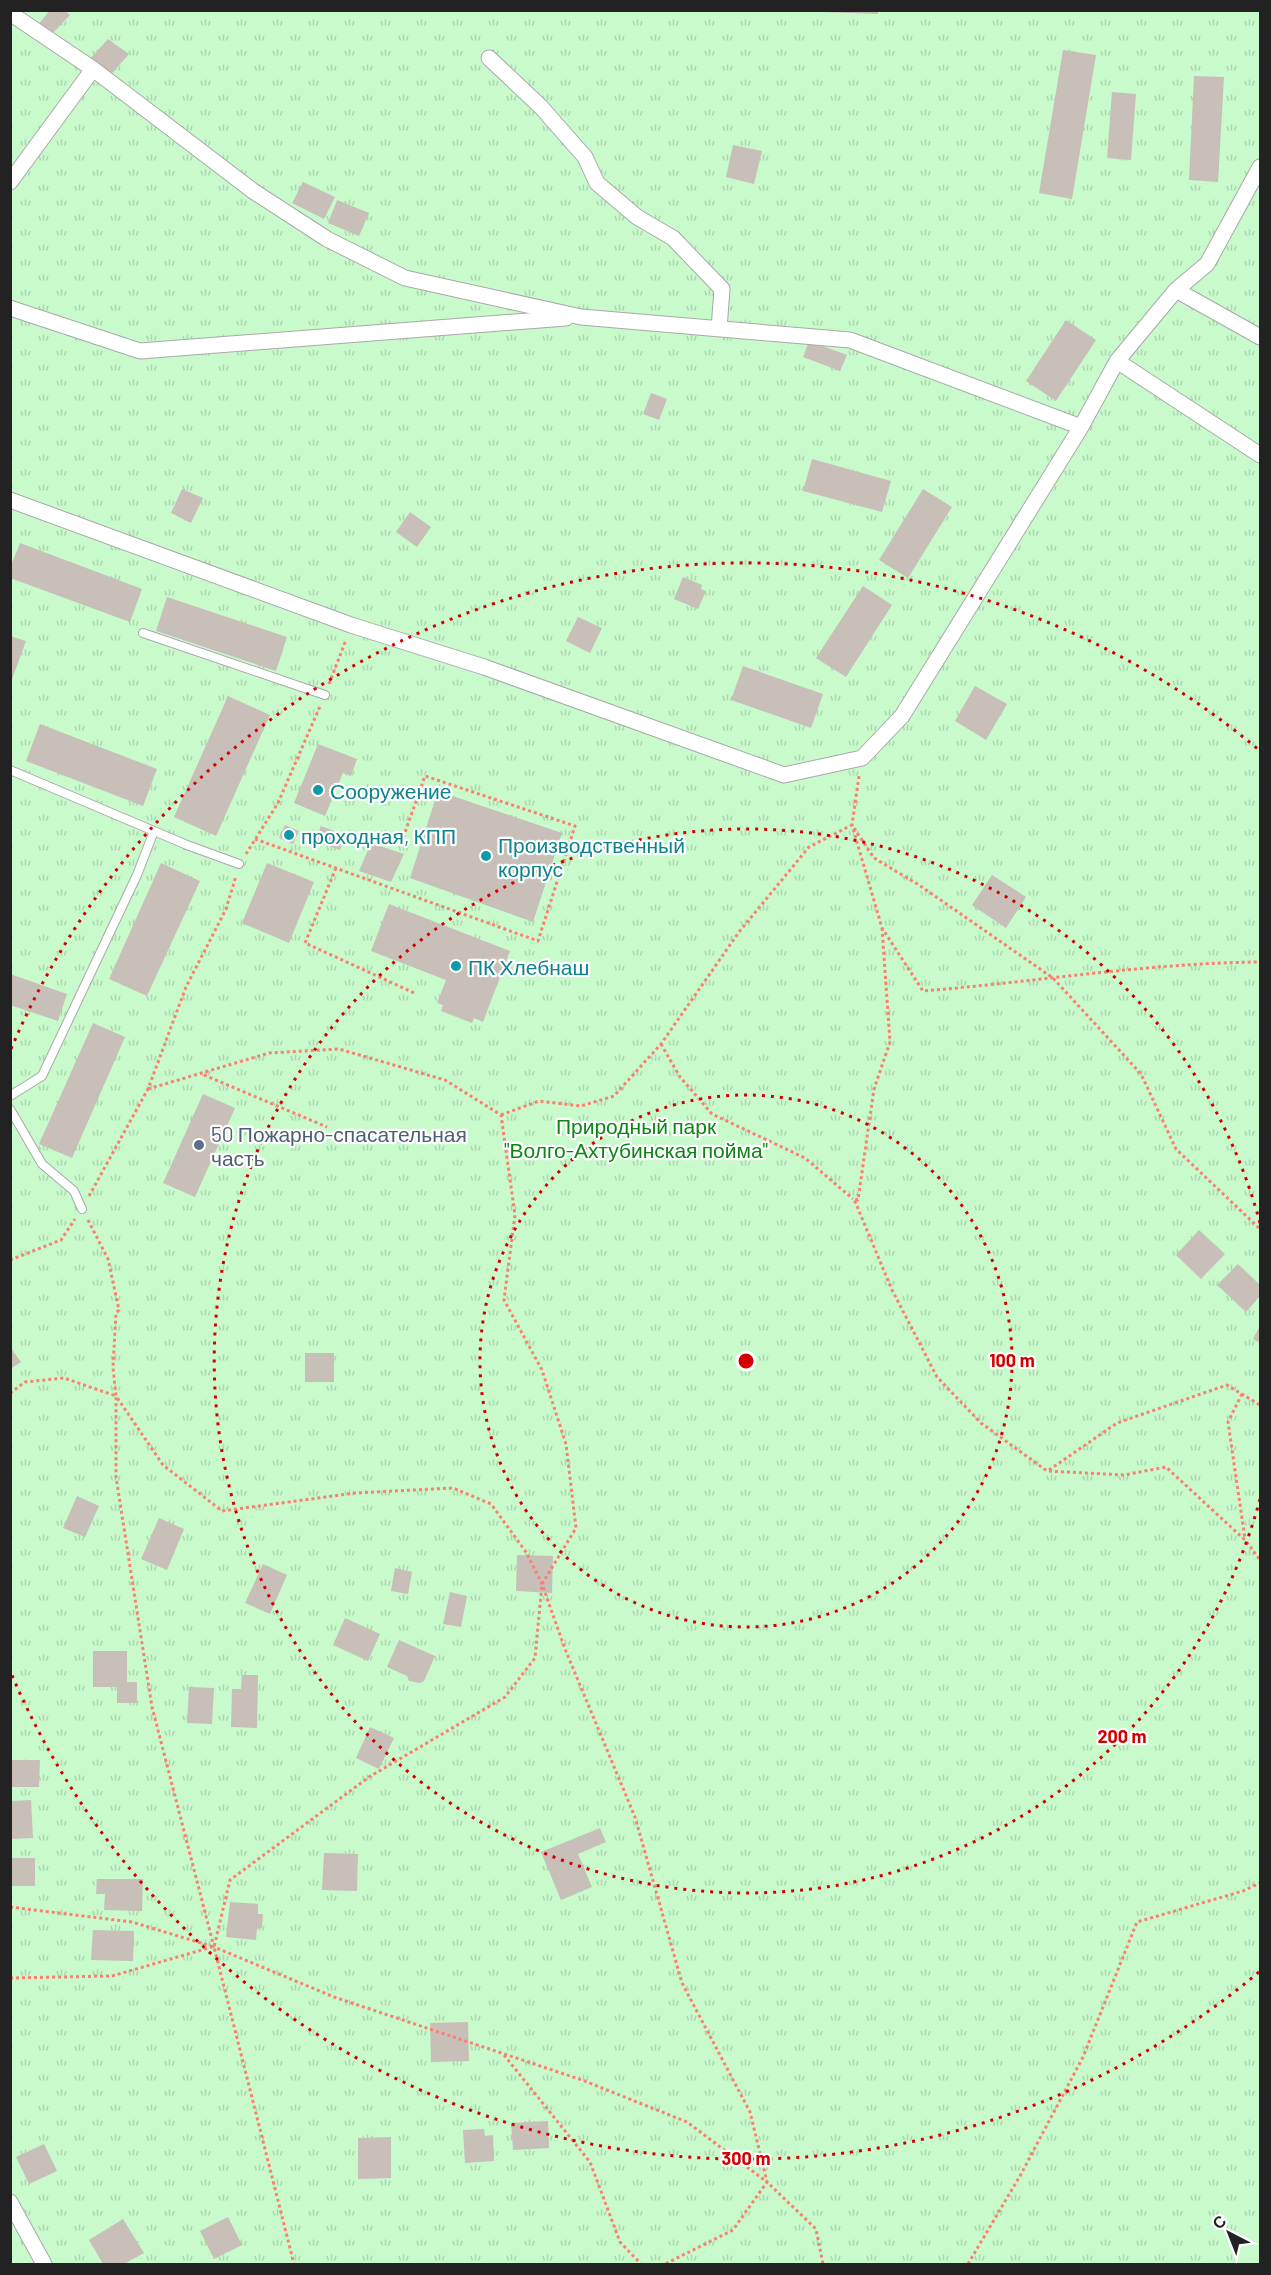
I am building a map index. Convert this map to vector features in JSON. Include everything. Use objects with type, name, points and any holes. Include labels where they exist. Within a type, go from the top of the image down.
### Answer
[{"type":"street","points":[[15,13],[93,69],[253,191],[327,239],[405,278],[581,317],[850,340],[1081,427]]},
{"type":"street","points":[[489,58],[541,107],[585,157],[597,183],[636,217],[674,238],[722,289],[719,329]]},
{"type":"street","points":[[10,182],[93,69]]},
{"type":"street","points":[[10,500],[351,625],[484,667],[784,775],[862,758],[902,716],[1081,427],[1117,361],[1176,290],[1207,264],[1260,167]]},
{"type":"street","points":[[1176,290],[1260,337]]},
{"type":"street","points":[[10,308],[140,351],[581,317]]},
{"type":"street","points":[[1117,361],[1260,455]]},
{"type":"street","points":[[10,2202],[44,2265]]},
{"type":"lane","points":[[142,633],[324,695]]},
{"type":"lane","points":[[10,770],[239,864]]},
{"type":"lane","points":[[10,1096],[42,1076],[133,885],[154,831]]},
{"type":"lane","points":[[10,1108],[42,1164],[74,1191],[82,1209]]},
{"type":"path","points":[[10,1260],[61,1240],[82,1209],[148,1089],[186,987],[226,909],[239,864],[278,803],[351,625]]},
{"type":"path","points":[[854,1199],[858,1200],[874,1089],[890,1042],[882,928],[852,825],[862,758]]},
{"type":"path","points":[[255,839],[538,941],[575,826],[424,776],[403,838]]},
{"type":"path","points":[[852,825],[874,858],[919,885],[1053,978],[1141,1074],[1176,1149],[1260,1229]]},
{"type":"path","points":[[501,1115],[539,1101],[581,1106],[614,1096],[661,1044],[739,932],[809,847],[852,825]]},
{"type":"path","points":[[336,868],[305,943],[414,993]]},
{"type":"path","points":[[882,928],[923,991],[1207,963],[1260,962]]},
{"type":"path","points":[[661,1044],[680,1077],[712,1114],[805,1158],[854,1199],[892,1290],[937,1377],[981,1423],[1047,1471],[1124,1474],[1166,1467],[1246,1541],[1260,1560]]},
{"type":"path","points":[[148,1089],[269,1053],[339,1048],[445,1080],[501,1115]]},
{"type":"path","points":[[202,1074],[327,1127]]},
{"type":"path","points":[[214,1947],[230,1880],[369,1777],[505,1697],[535,1658],[542,1584],[576,1528],[566,1444],[542,1370],[504,1300],[515,1215],[501,1115]]},
{"type":"path","points":[[82,1209],[108,1259],[119,1310],[116,1313],[113,1368],[116,1396],[116,1477],[152,1707],[294,2265]]},
{"type":"path","points":[[10,1393],[25,1382],[64,1378],[116,1396],[163,1465],[222,1510],[355,1493],[453,1488],[491,1504],[526,1552],[542,1584],[565,1649],[635,1817],[682,1983],[750,2112],[767,2182],[733,2230],[665,2265]]},
{"type":"path","points":[[1047,1471],[1117,1423],[1227,1384],[1260,1405]]},
{"type":"path","points":[[1242,1394],[1228,1422],[1246,1541]]},
{"type":"path","points":[[968,2265],[1020,2176],[1083,2057],[1137,1922],[1243,1891],[1260,1883]]},
{"type":"path","points":[[10,1907],[132,1922],[214,1947],[334,1997],[582,2080],[687,2122],[767,2182],[816,2229],[823,2265]]},
{"type":"path","points":[[10,1978],[112,1976],[214,1947]]},
{"type":"path","points":[[503,2055],[590,2162],[620,2241],[641,2265]]},
{"type":"green space","name":"Природный парк \"Волго-Ахтубинская пойма\"","points":[[11,11],[1260,11],[1260,2264],[11,2264]]},
{"type":"building","points":[[50,10],[64,10],[70,15],[53,33],[38,25]]},
{"type":"building","points":[[822,10],[878,10],[878,14],[822,12]]},
{"type":"building","points":[[108,39],[129,54],[108,78],[88,61]]},
{"type":"building","points":[[1063,50],[1096,55],[1072,199],[1039,193]]},
{"type":"building","points":[[1194,76],[1224,77],[1218,182],[1189,180]]},
{"type":"building","points":[[1112,92],[1136,94],[1131,160],[1107,158]]},
{"type":"building","points":[[733,145],[762,151],[754,184],[726,177]]},
{"type":"building","points":[[303,182],[335,197],[324,219],[292,203]]},
{"type":"building","points":[[337,200],[369,213],[359,236],[328,223]]},
{"type":"building","points":[[1066,320],[1096,340],[1056,401],[1026,381]]},
{"type":"building","points":[[809,341],[847,355],[840,371],[803,357]]},
{"type":"building","points":[[651,393],[667,399],[659,420],[643,414]]},
{"type":"building","points":[[812,459],[891,481],[882,512],[803,491]]},
{"type":"building","points":[[182,489],[203,498],[191,523],[171,513]]},
{"type":"building","points":[[923,489],[952,507],[908,578],[879,560]]},
{"type":"building","points":[[410,512],[431,527],[417,547],[396,532]]},
{"type":"building","points":[[20,543],[142,589],[130,622],[10,578],[10,568]]},
{"type":"building","points":[[683,577],[702,585],[701,589],[706,591],[698,609],[674,599]]},
{"type":"building","points":[[863,586],[892,605],[846,677],[816,658]]},
{"type":"building","points":[[167,597],[287,637],[276,671],[156,631]]},
{"type":"building","points":[[578,617],[602,628],[590,653],[566,641]]},
{"type":"building","points":[[10,636],[26,641],[11,682],[10,682]]},
{"type":"building","points":[[743,666],[823,694],[811,728],[731,700]]},
{"type":"building","points":[[975,686],[1007,704],[986,740],[955,721]]},
{"type":"building","points":[[228,696],[270,715],[216,836],[174,817]]},
{"type":"building","points":[[40,724],[157,769],[143,806],[26,761]]},
{"type":"building","name":"Сооружение","points":[[318,744],[357,759],[351,776],[343,773],[325,816],[294,803]]},
{"type":"building","name":"Производственный корпус","points":[[438,791],[562,833],[533,922],[410,878]]},
{"type":"building","name":"проходная, КПП","points":[[285,825],[299,831],[293,844],[279,838]]},
{"type":"building","name":"Сооружение","points":[[321,826],[345,835],[340,850],[315,841]]},
{"type":"building","points":[[371,843],[404,854],[391,882],[359,871]]},
{"type":"building","points":[[161,863],[200,881],[147,996],[109,979]]},
{"type":"building","points":[[267,863],[314,882],[289,943],[242,923]]},
{"type":"building","points":[[992,875],[1026,897],[1006,928],[972,905]]},
{"type":"building","name":"ПК Хлебнаш","points":[[389,904],[510,951],[483,1022],[474,1018],[472,1023],[441,1011],[443,1005],[437,1003],[446,980],[371,951]]},
{"type":"building","points":[[10,974],[67,994],[58,1021],[10,1005]]},
{"type":"building","points":[[93,1023],[125,1037],[72,1158],[39,1144]]},
{"type":"building","name":"50 Пожарно-спасательная часть","points":[[203,1094],[235,1108],[195,1197],[163,1183]]},
{"type":"building","points":[[1199,1230],[1225,1254],[1201,1279],[1176,1255]]},
{"type":"building","points":[[1238,1264],[1260,1285],[1260,1296],[1246,1312],[1217,1285]]},
{"type":"building","points":[[1260,1326],[1260,1343],[1253,1339]]},
{"type":"building","points":[[10,1347],[21,1362],[10,1369]]},
{"type":"building","points":[[305,1353],[334,1353],[334,1382],[305,1382]]},
{"type":"building","points":[[77,1496],[99,1506],[85,1537],[63,1528]]},
{"type":"building","points":[[159,1518],[184,1529],[167,1570],[141,1559]]},
{"type":"building","points":[[517,1555],[553,1556],[552,1593],[516,1591]]},
{"type":"building","points":[[263,1564],[287,1575],[270,1614],[245,1603]]},
{"type":"building","points":[[395,1568],[412,1572],[408,1594],[391,1591]]},
{"type":"building","points":[[450,1592],[467,1596],[461,1627],[443,1624]]},
{"type":"building","points":[[345,1618],[380,1634],[368,1661],[333,1645]]},
{"type":"building","points":[[399,1640],[435,1656],[424,1681],[420,1683],[409,1681],[407,1676],[387,1667]]},
{"type":"building","points":[[93,1651],[127,1651],[127,1682],[137,1682],[137,1703],[117,1703],[117,1687],[93,1687]]},
{"type":"building","points":[[242,1675],[258,1675],[257,1728],[231,1727],[232,1689],[241,1689]]},
{"type":"building","points":[[189,1687],[214,1688],[212,1724],[187,1723]]},
{"type":"building","points":[[370,1727],[394,1738],[379,1769],[356,1758]]},
{"type":"building","points":[[12,1760],[40,1760],[39,1787],[11,1787]]},
{"type":"building","points":[[31,1800],[33,1838],[10,1839],[10,1801]]},
{"type":"building","points":[[600,1828],[606,1842],[578,1854],[592,1887],[561,1900],[541,1852]]},
{"type":"building","points":[[324,1853],[358,1854],[357,1891],[322,1890]]},
{"type":"building","points":[[10,1858],[35,1858],[35,1886],[10,1886]]},
{"type":"building","points":[[97,1879],[143,1879],[142,1911],[104,1910],[105,1894],[96,1894]]},
{"type":"building","points":[[230,1902],[258,1904],[258,1914],[263,1914],[262,1928],[257,1929],[256,1940],[226,1937]]},
{"type":"building","points":[[93,1930],[134,1931],[133,1961],[91,1960]]},
{"type":"building","points":[[468,2022],[469,2061],[431,2062],[430,2023]]},
{"type":"building","points":[[548,2121],[549,2148],[513,2150],[511,2123]]},
{"type":"building","points":[[484,2129],[485,2136],[493,2135],[494,2161],[465,2163],[463,2130]]},
{"type":"building","points":[[391,2137],[391,2178],[358,2179],[358,2138]]},
{"type":"building","points":[[44,2144],[57,2171],[29,2184],[16,2157]]},
{"type":"building","points":[[228,2217],[242,2245],[214,2259],[200,2231]]},
{"type":"building","points":[[123,2219],[144,2253],[124,2264],[103,2264],[89,2240]]},
{"type":"place","name":"Сооружение","points":[[318,790]]},
{"type":"place","name":"проходная, КПП","points":[[289,835]]},
{"type":"place","name":"Производственный корпус","points":[[486,856]]},
{"type":"place","name":"ПК Хлебнаш","points":[[456,966]]},
{"type":"place","name":"50 Пожарно-спасательная часть","points":[[199,1145]]}]
